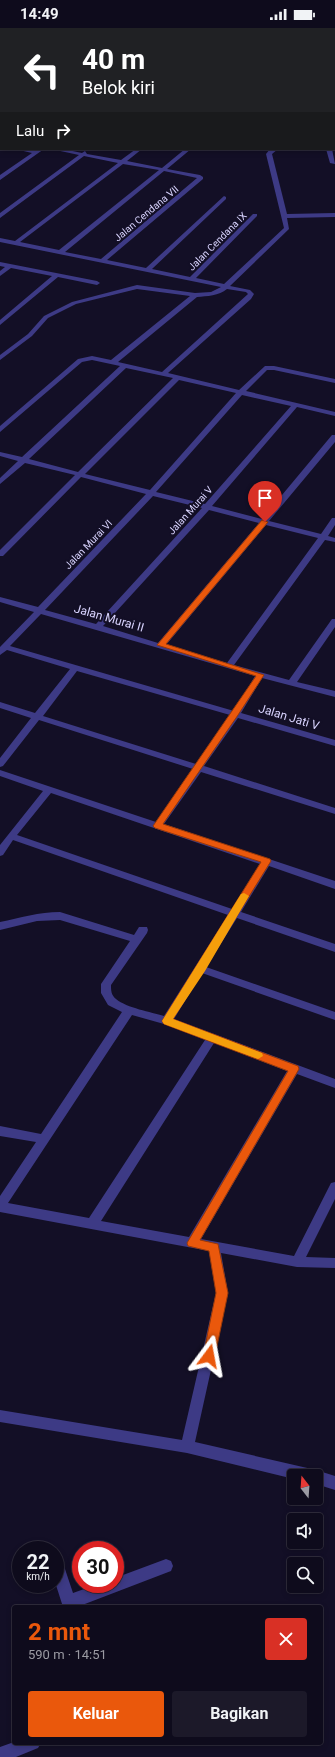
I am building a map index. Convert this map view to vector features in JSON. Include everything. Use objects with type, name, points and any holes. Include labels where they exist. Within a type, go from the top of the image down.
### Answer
[{"type":"street","points":[[0,178],[38,150]]},
{"type":"street","points":[[59,150],[163,169]]},
{"type":"street","points":[[0,216],[90,150]]},
{"type":"street","points":[[16,244],[138,150]]},
{"type":"street","points":[[60,253],[187,150]]},
{"type":"street","points":[[0,358],[30,335],[46,317],[60,308],[74,303],[137,287],[195,295],[217,292],[226,287],[286,231],[288,227],[272,171],[269,154],[270,151],[272,150]]},
{"type":"street","points":[[329,150],[333,163]]},
{"type":"street","name":"Jalan Cendana VII","points":[[102,261],[201,178],[198,176],[163,169]]},
{"type":"street","points":[[147,271],[224,198]]},
{"type":"street","name":"Jalan Cendana IX","points":[[191,280],[256,215]]},
{"type":"street","points":[[284,216],[335,215]]},
{"type":"street","points":[[0,240],[246,290],[251,295],[163,374]]},
{"type":"street","points":[[0,264],[97,283]]},
{"type":"street","points":[[0,274],[10,266]]},
{"type":"street","points":[[0,323],[57,275]]},
{"type":"street","points":[[112,363],[195,295]]},
{"type":"street","points":[[0,430],[80,360],[92,358],[335,414]]},
{"type":"street","points":[[0,482],[124,366]]},
{"type":"street","name":"Jalan Murai VI","points":[[3,650],[38,610],[152,492],[241,392],[263,370],[270,368],[335,382]]},
{"type":"street","points":[[0,554],[177,378]]},
{"type":"street","name":"Jalan Murai V","points":[[98,627],[208,506],[295,405]]},
{"type":"street","points":[[161,645],[335,437]]},
{"type":"street","points":[[0,454],[79,475],[208,506],[335,540]]},
{"type":"street","points":[[230,665],[335,520]]},
{"type":"street","name":"Jalan Murai II","points":[[0,599],[260,675],[335,694]]},
{"type":"street","points":[[292,682],[335,621]]},
{"type":"street","name":"Jalan Jati V","points":[[3,650],[76,667],[335,743]]},
{"type":"street","points":[[0,764],[76,667]]},
{"type":"street","points":[[158,826],[236,714],[260,675]]},
{"type":"street","points":[[0,705],[335,811]]},
{"type":"street","points":[[0,773],[158,826],[334,882]]},
{"type":"street","points":[[0,853],[11,836],[48,789]]},
{"type":"street","points":[[11,836],[335,948]]},
{"type":"street","points":[[167,1021],[201,969],[266,861]]},
{"type":"street","points":[[0,926],[36,916],[60,916],[135,939]]},
{"type":"street","points":[[143,930],[135,939],[106,984],[106,993],[112,1002],[129,1010],[167,1021],[335,1084]]},
{"type":"street","points":[[201,969],[335,1016]]},
{"type":"street","points":[[129,1010],[0,1207],[297,1262],[335,1263]]},
{"type":"street","points":[[92,1224],[212,1038]]},
{"type":"street","points":[[192,1243],[294,1069]]},
{"type":"street","points":[[0,1131],[44,1139]]},
{"type":"street","points":[[297,1262],[335,1187]]},
{"type":"street","points":[[187,1447],[222,1293],[214,1247]]},
{"type":"street","points":[[0,1416],[187,1447],[287,1471]]},
{"type":"street","points":[[323,1479],[335,1483]]},
{"type":"street","points":[[64,1587],[70,1605],[166,1566]]},
{"type":"street","points":[[0,1755],[28,1745]]},
{"type":"slow traffic","points":[[244,896],[201,969],[167,1021],[258,1056]]},
{"type":"route","points":[[209,1356],[222,1293],[214,1247],[192,1243],[294,1069],[167,1021],[201,969],[266,861],[158,826],[236,714],[260,675],[161,645],[265,522]]}]
